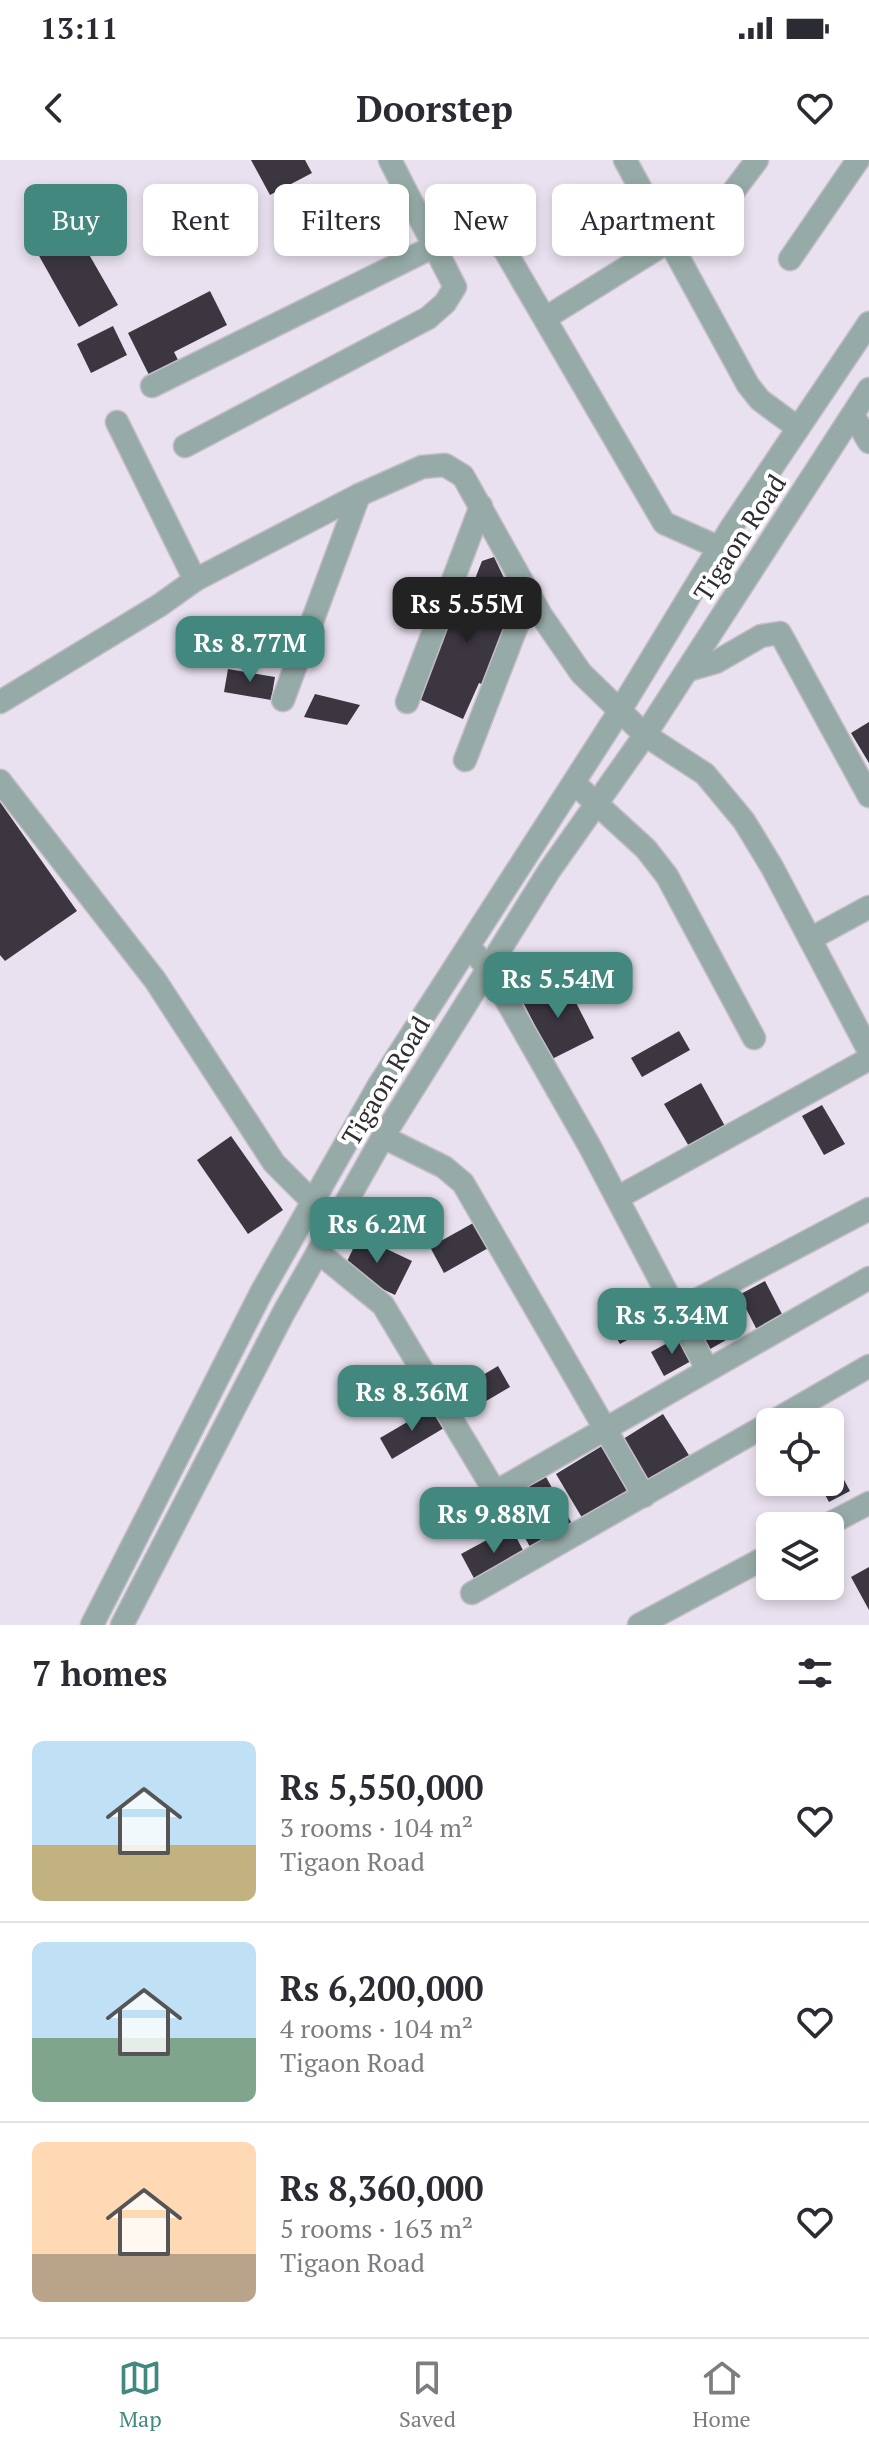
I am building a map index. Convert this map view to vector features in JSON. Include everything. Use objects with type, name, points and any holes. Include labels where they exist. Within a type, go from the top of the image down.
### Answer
[{"type":"street","points":[[390,160],[424,222],[461,225],[493,239],[504,249],[547,317],[664,523],[720,548]]},
{"type":"street","points":[[625,160],[638,184]]},
{"type":"street","points":[[739,184],[757,160]]},
{"type":"street","points":[[790,259],[858,160]]},
{"type":"street","points":[[152,386],[425,251]]},
{"type":"street","points":[[185,446],[428,318],[445,303],[455,287],[440,256]]},
{"type":"street","points":[[547,317],[647,256]]},
{"type":"street","points":[[678,256],[754,393],[798,428]]},
{"type":"street","points":[[92,1625],[284,1252],[379,1085],[574,783],[720,548],[869,323]]},
{"type":"street","name":"Tigaon Road","points":[[122,1625],[213,1446],[383,1137],[488,968],[688,670],[869,389]]},
{"type":"street","points":[[853,415],[869,442]]},
{"type":"street","points":[[117,422],[195,580]]},
{"type":"street","points":[[0,702],[160,605],[195,580],[359,495],[422,467],[445,465],[463,476],[564,651],[619,712],[645,735],[716,784],[757,841],[869,1051]]},
{"type":"street","points":[[283,700],[359,495]]},
{"type":"street","points":[[407,702],[481,506]]},
{"type":"street","points":[[465,760],[530,592]]},
{"type":"street","points":[[688,670],[716,662],[761,636],[780,633],[869,796]]},
{"type":"street","points":[[0,781],[155,980],[274,1163],[334,1223]]},
{"type":"street","points":[[574,783],[646,849],[667,876],[754,1038]]},
{"type":"street","points":[[810,939],[869,907]]},
{"type":"street","points":[[469,947],[488,968],[617,1198],[707,1369]]},
{"type":"street","points":[[617,1198],[869,1059]]},
{"type":"street","points":[[383,1137],[444,1167],[463,1183],[644,1496]]},
{"type":"street","points":[[676,1311],[869,1209]]},
{"type":"street","points":[[318,1252],[383,1305],[494,1490],[869,1278]]},
{"type":"street","points":[[797,1408],[869,1366]]},
{"type":"street","points":[[472,1593],[756,1432]]},
{"type":"street","points":[[844,1516],[869,1503]]},
{"type":"street","points":[[639,1625],[756,1562]]},
{"type":"building","points":[[251,160],[305,160],[312,173],[291,184],[274,184],[274,193],[270,195]]},
{"type":"building","points":[[39,256],[90,256],[118,305],[79,327]]},
{"type":"building","points":[[210,291],[227,325],[174,352],[178,360],[149,375],[128,333]]},
{"type":"building","points":[[113,326],[127,355],[91,373],[77,344]]},
{"type":"building","points":[[494,557],[516,603],[486,686],[479,683],[463,719],[410,695],[443,619],[457,625],[482,561]]},
{"type":"building","points":[[228,669],[275,677],[271,700],[224,692]]},
{"type":"building","points":[[315,694],[360,705],[347,725],[304,717]]},
{"type":"building","points":[[869,722],[869,763],[851,733]]},
{"type":"building","points":[[0,802],[77,911],[5,961],[0,955]]},
{"type":"building","points":[[565,981],[594,1038],[552,1059],[523,1002]]},
{"type":"building","points":[[679,1031],[690,1050],[642,1077],[631,1058]]},
{"type":"building","points":[[701,1083],[726,1128],[690,1148],[664,1104]]},
{"type":"building","points":[[822,1105],[845,1144],[824,1155],[802,1116]]},
{"type":"building","points":[[231,1136],[283,1210],[248,1234],[197,1160]]},
{"type":"building","points":[[475,1222],[490,1247],[444,1273],[430,1247]]},
{"type":"building","points":[[359,1236],[412,1261],[395,1295],[343,1270]]},
{"type":"building","points":[[765,1281],[783,1316],[757,1330],[739,1295]]},
{"type":"building","points":[[626,1291],[647,1329],[620,1344],[599,1307]]},
{"type":"building","points":[[720,1315],[733,1336],[705,1352],[692,1331]]},
{"type":"building","points":[[680,1336],[693,1360],[664,1376],[651,1352]]},
{"type":"building","points":[[498,1366],[510,1387],[464,1414],[451,1394]]},
{"type":"building","points":[[433,1407],[444,1428],[392,1459],[380,1438]]},
{"type":"building","points":[[663,1414],[692,1460],[649,1488],[620,1441]]},
{"type":"building","points":[[602,1446],[630,1493],[584,1521],[556,1474]]},
{"type":"building","points":[[546,1477],[576,1531],[534,1554],[504,1500]]},
{"type":"building","points":[[844,1480],[850,1491],[844,1494]]},
{"type":"building","points":[[826,1496],[840,1496],[829,1502]]},
{"type":"building","points":[[511,1527],[526,1556],[476,1582],[461,1554]]},
{"type":"building","points":[[869,1567],[869,1610],[851,1577]]}]
